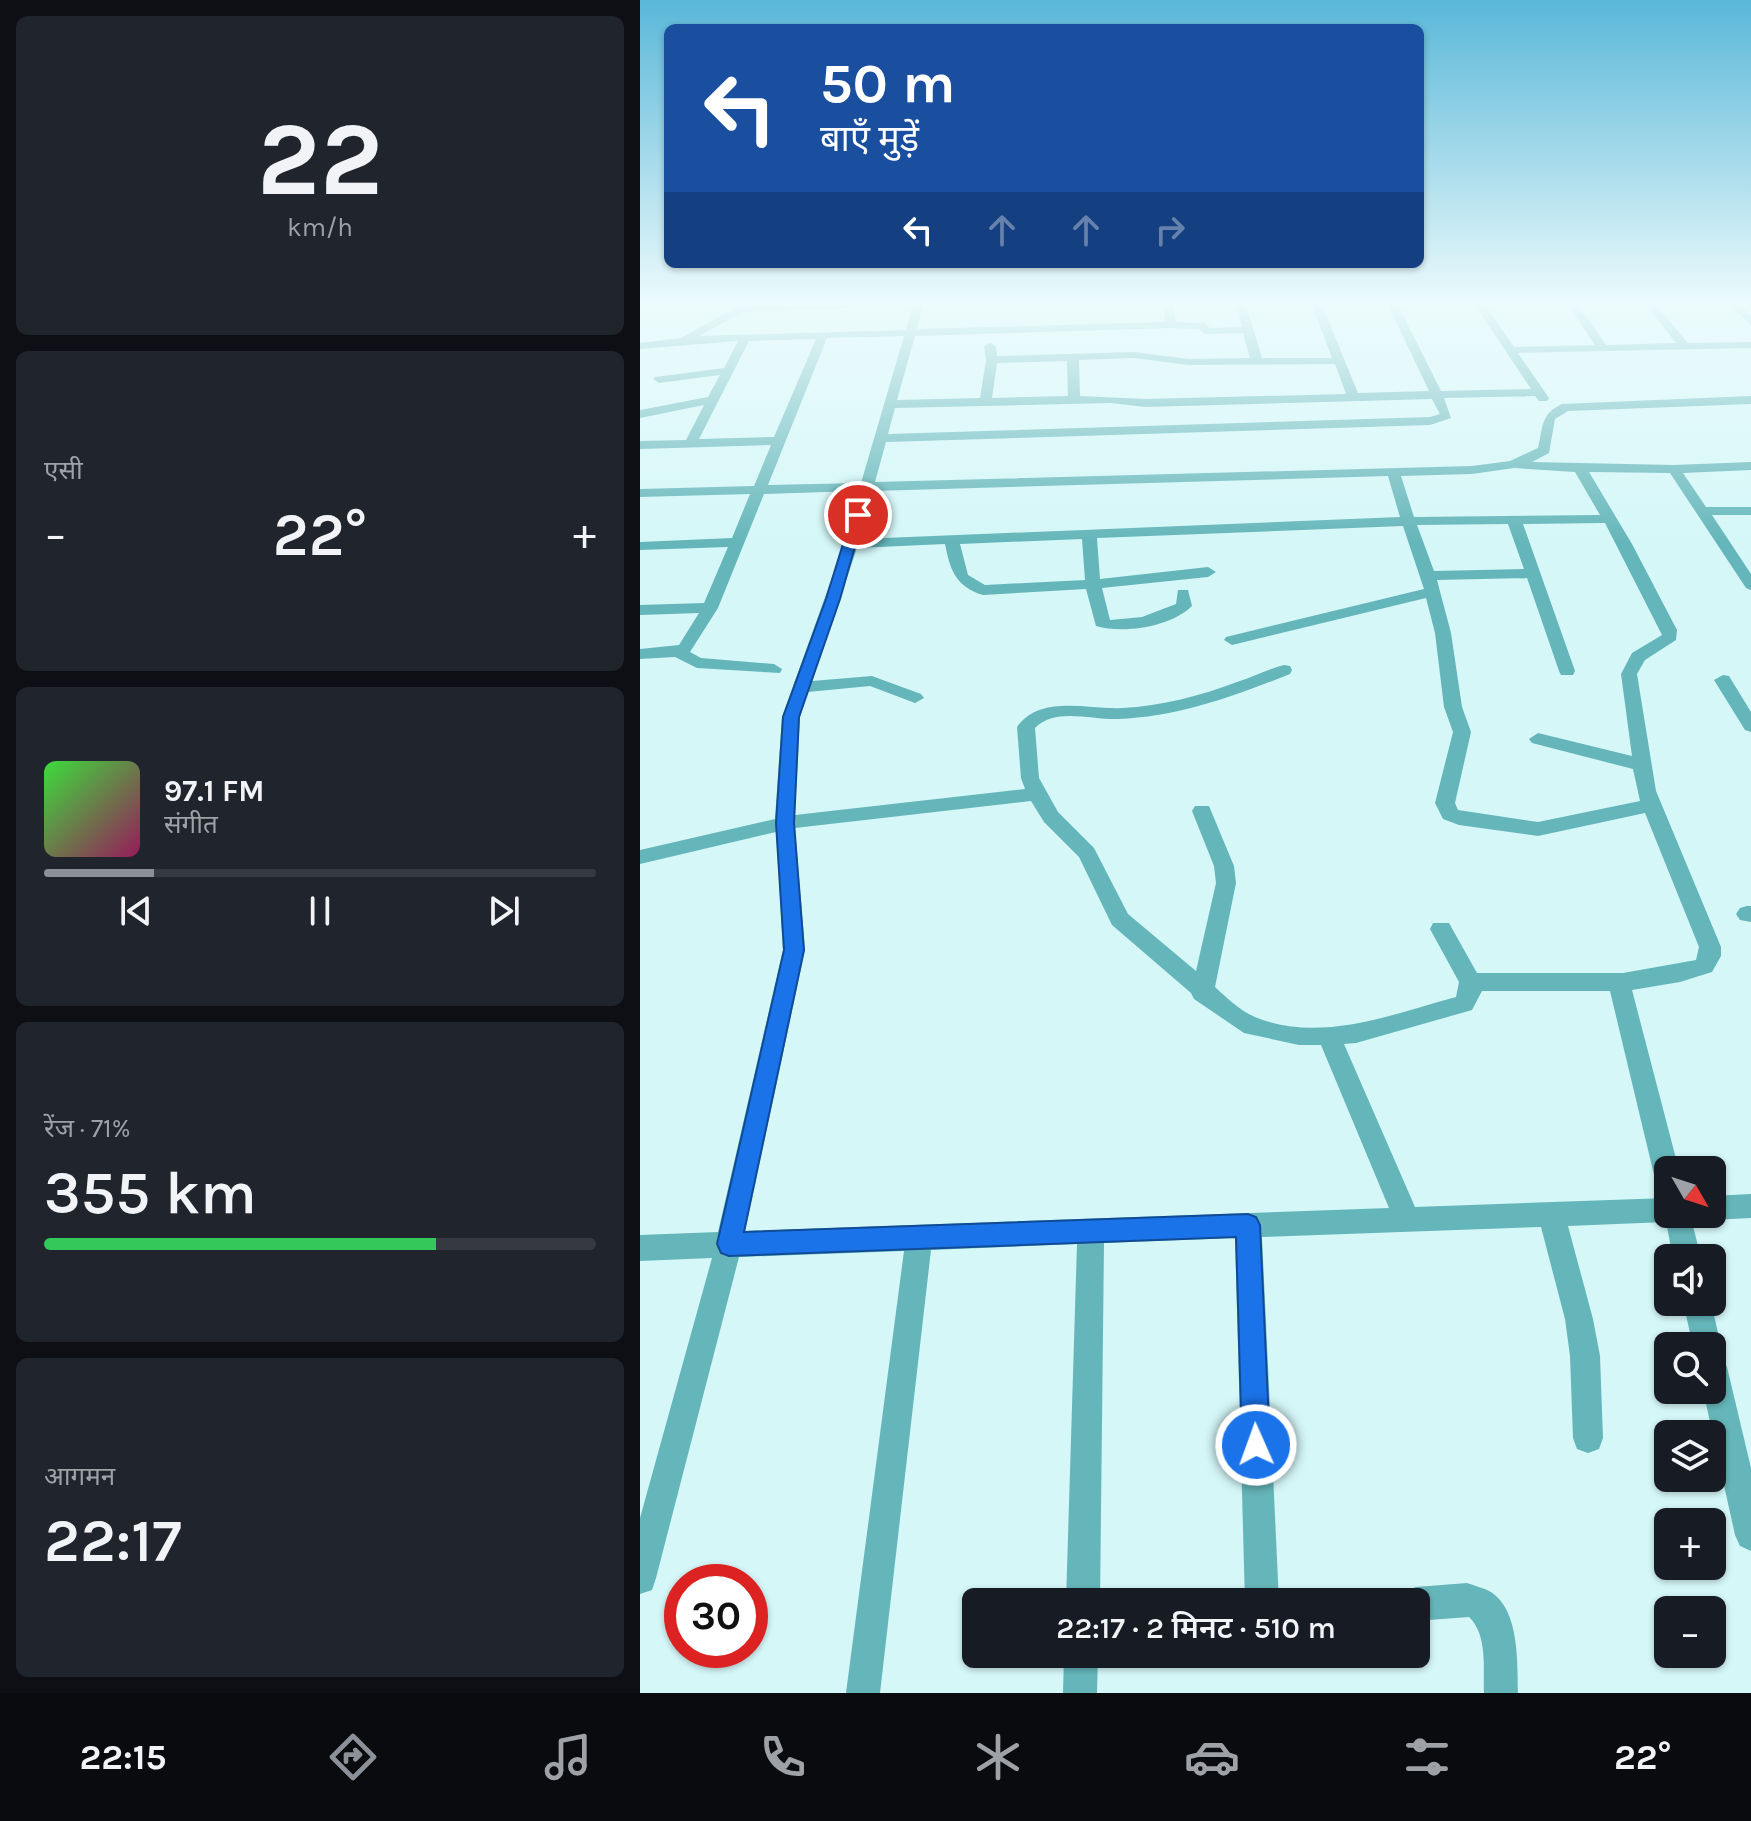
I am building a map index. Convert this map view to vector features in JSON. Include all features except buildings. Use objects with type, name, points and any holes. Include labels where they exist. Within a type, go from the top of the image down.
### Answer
[{"type":"street","points":[[691,443],[722,384]]},
{"type":"street","points":[[640,654],[679,652],[690,644],[710,608],[803,384]]},
{"type":"street","points":[[640,1578],[729,1244],[794,950],[785,823],[791,717],[851,544],[896,384]]},
{"type":"street","points":[[985,402],[988,384]]},
{"type":"street","points":[[1074,384],[1074,400]]},
{"type":"street","points":[[1348,384],[1353,396]]},
{"type":"street","points":[[879,438],[1430,421],[1445,418],[1432,384]]},
{"type":"street","points":[[1533,384],[1553,411]]},
{"type":"street","points":[[890,404],[1111,399],[1145,403],[1538,392]]},
{"type":"street","points":[[640,414],[714,400]]},
{"type":"street","points":[[1512,464],[1535,457],[1544,450],[1548,419],[1553,411],[1578,404],[1751,400]]},
{"type":"street","points":[[640,445],[779,441]]},
{"type":"street","points":[[640,493],[1393,472],[1512,464],[1580,469],[1751,466]]},
{"type":"street","points":[[1470,982],[1618,980],[1693,970],[1704,966],[1710,956],[1710,947],[1651,805],[1629,674],[1638,657],[1670,637],[1669,630],[1580,469]]},
{"type":"street","points":[[1674,469],[1743,565],[1751,585]]},
{"type":"street","points":[[1393,472],[1430,584],[1449,660],[1453,707],[1462,732],[1445,803],[1450,814],[1469,821],[1538,829],[1651,805]]},
{"type":"street","points":[[1705,511],[1751,511]]},
{"type":"street","points":[[851,544],[1408,521],[1610,519]]},
{"type":"street","points":[[1514,520],[1567,671]]},
{"type":"street","points":[[1089,534],[1093,584],[1102,623],[1112,626],[1180,609],[1184,603],[1183,593]]},
{"type":"street","points":[[952,540],[959,575],[969,586],[983,590],[1093,584],[1208,572]]},
{"type":"street","points":[[640,546],[737,542]]},
{"type":"street","points":[[1232,640],[1430,584],[1533,573]]},
{"type":"street","points":[[640,610],[710,608]]},
{"type":"street","points":[[679,652],[697,663],[774,669]]},
{"type":"street","points":[[1284,670],[1190,703],[1119,714],[1050,713],[1035,716],[1026,727],[1030,778],[1037,794],[1051,817],[1087,853],[1120,919],[1202,993],[1252,1026],[1299,1036],[1368,1031],[1464,1004],[1469,997],[1470,982],[1441,929]]},
{"type":"street","points":[[1723,680],[1751,726]]},
{"type":"street","points":[[803,687],[872,681],[915,698]]},
{"type":"street","points":[[1538,739],[1642,765]]},
{"type":"street","points":[[640,857],[785,823],[1037,794]]},
{"type":"street","points":[[1202,811],[1224,866],[1226,883],[1202,993]]},
{"type":"street","points":[[1618,980],[1662,1156]]},
{"type":"street","points":[[1329,1035],[1407,1219]]},
{"type":"street","points":[[1726,1207],[1751,1206]]},
{"type":"street","points":[[640,1248],[1654,1210]]},
{"type":"street","points":[[1551,1214],[1579,1319],[1585,1356],[1588,1438]]},
{"type":"street","points":[[1248,1225],[1261,1588]]},
{"type":"street","points":[[1084,1588],[1091,1231]]},
{"type":"street","points":[[863,1693],[919,1237]]},
{"type":"street","points":[[1721,1404],[1751,1535]]},
{"type":"street","points":[[1430,1603],[1469,1600],[1485,1607],[1495,1624],[1501,1693]]},
{"type":"street","points":[[1080,1693],[1081,1668]]},
{"type":"route","points":[[858,515],[833,599],[791,717],[785,823],[794,950],[729,1244],[1248,1225],[1256,1445]]}]
